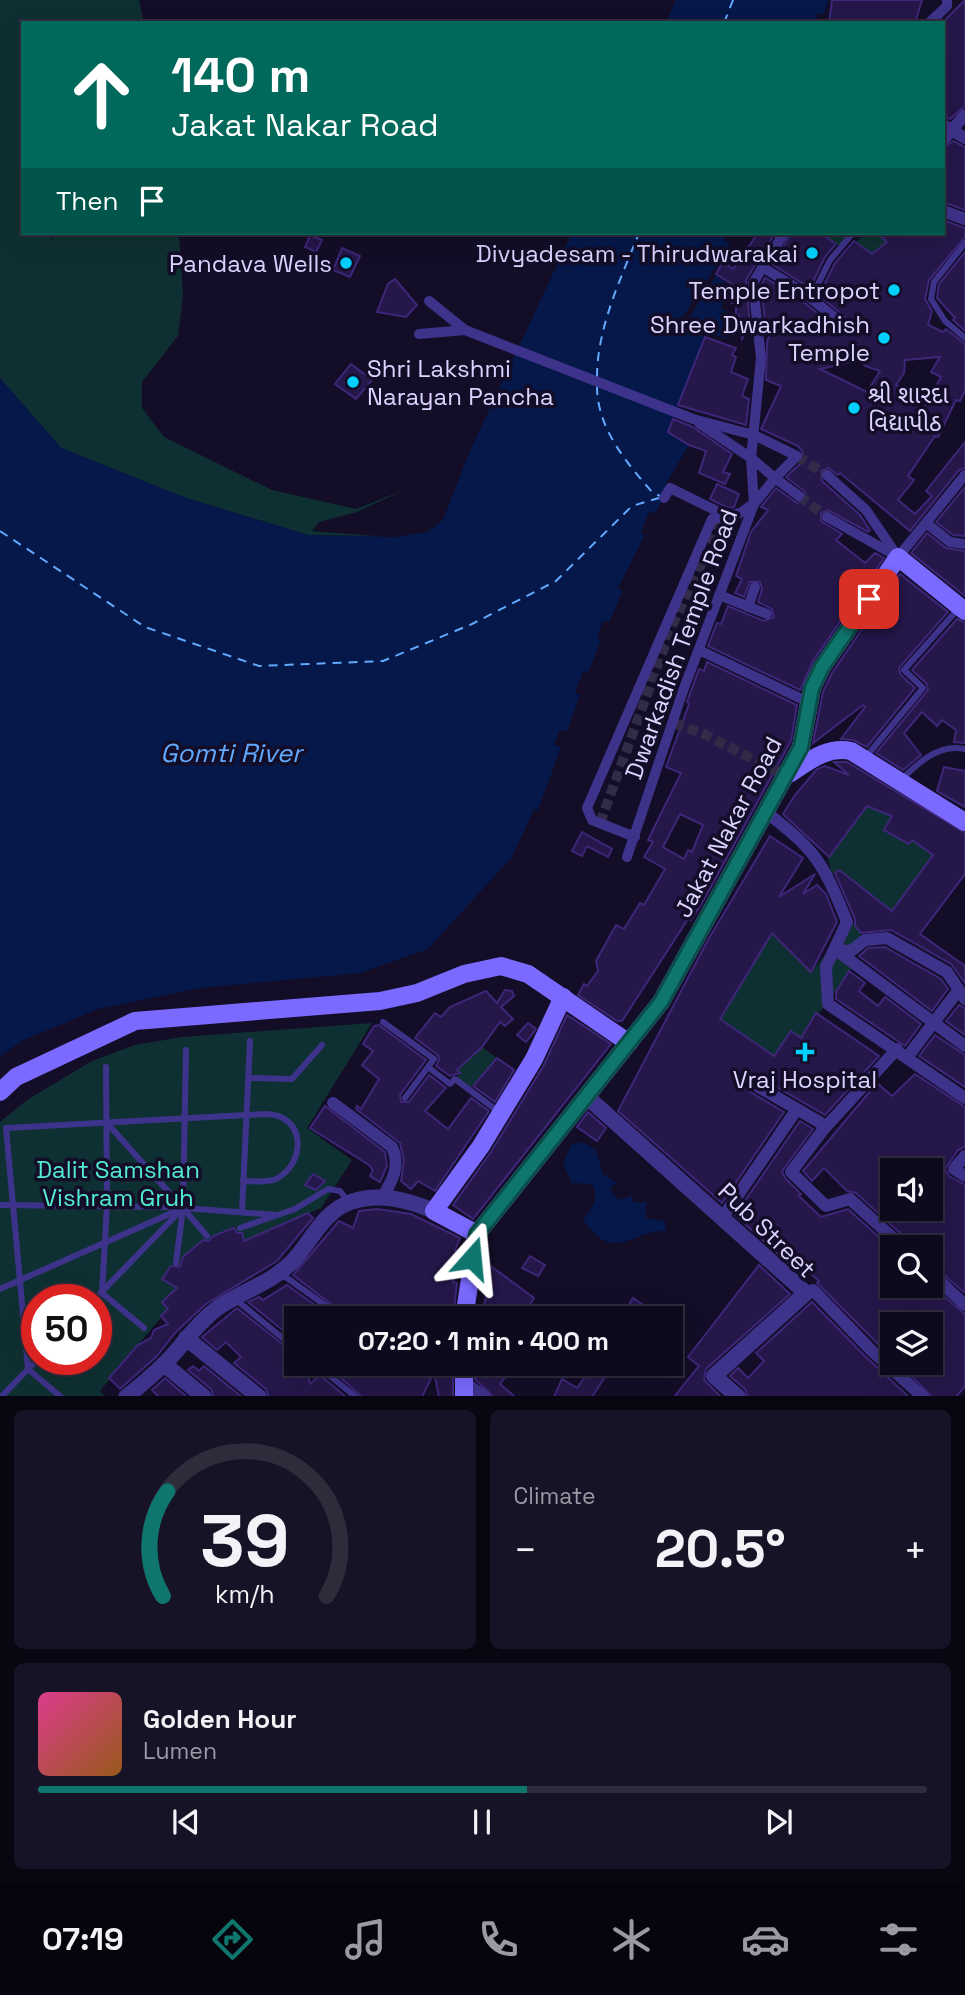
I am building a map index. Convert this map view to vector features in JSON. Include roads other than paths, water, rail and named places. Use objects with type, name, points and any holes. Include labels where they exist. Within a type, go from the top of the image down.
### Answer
[{"type":"main road","points":[[898,557],[962,609]]},
{"type":"main road","name":"Jakat Nakar Road","points":[[477,1234],[661,1002],[801,747],[812,688],[822,667],[898,557]]},
{"type":"main road","points":[[786,776],[821,754],[838,749],[851,751],[964,819]]},
{"type":"main road","points":[[0,1092],[16,1077],[135,1021],[380,1001],[417,993],[464,974],[501,966],[528,974],[629,1043]]},
{"type":"main road","points":[[466,1306],[477,1234],[434,1211],[501,1113],[534,1059],[563,997]]},
{"type":"street","points":[[931,21],[947,6],[947,0]]},
{"type":"street","points":[[946,132],[965,115]]},
{"type":"street","points":[[946,132],[965,138]]},
{"type":"street","points":[[945,212],[965,219]]},
{"type":"street","points":[[635,837],[592,820],[587,808],[712,519],[730,516],[754,504],[751,458],[761,358],[753,283],[783,235]]},
{"type":"street","points":[[762,267],[811,298],[839,321]]},
{"type":"street","points":[[429,301],[465,330],[693,419],[754,435]]},
{"type":"street","points":[[419,334],[465,330]]},
{"type":"street","points":[[693,419],[751,458],[799,496]]},
{"type":"street","name":"Dwarkadish Temple Road","points":[[627,858],[699,650],[754,504],[797,456],[754,435]]},
{"type":"street","points":[[827,475],[866,510],[898,557]]},
{"type":"street","points":[[898,557],[965,475]]},
{"type":"street","points":[[664,498],[670,488],[709,510],[730,516]]},
{"type":"street","points":[[827,517],[898,557]]},
{"type":"street","points":[[926,523],[950,542],[965,544]]},
{"type":"street","points":[[748,607],[755,587]]},
{"type":"street","points":[[719,596],[767,614]]},
{"type":"street","points":[[699,650],[810,703]]},
{"type":"street","points":[[766,812],[807,844],[821,861],[847,922],[826,967],[828,1004],[965,1098]]},
{"type":"street","points":[[836,950],[851,951],[865,940],[887,938],[947,972],[961,995],[826,1126],[791,1172],[826,1206],[850,1199],[890,1235]]},
{"type":"street","points":[[836,950],[965,1046]]},
{"type":"street","points":[[751,1083],[826,1126]]},
{"type":"street","name":"Pub Street","points":[[586,1096],[806,1293],[714,1376],[738,1396]]},
{"type":"street","points":[[332,1103],[392,1147],[396,1155],[396,1171],[382,1198]]},
{"type":"street","points":[[723,1217],[797,1109]]},
{"type":"street","points":[[965,1156],[954,1169],[965,1176]]},
{"type":"street","points":[[126,1396],[164,1364],[186,1338],[219,1307],[292,1262],[330,1214],[348,1202],[372,1196],[414,1202],[434,1211]]},
{"type":"street","points":[[943,1284],[965,1304]]},
{"type":"street","points":[[806,1293],[813,1290],[871,1350],[923,1396]]},
{"type":"street","points":[[186,1338],[259,1396]]},
{"type":"street","points":[[164,1364],[204,1396]]},
{"type":"street","points":[[464,1389],[485,1396]]},
{"type":"lane","points":[[811,298],[830,260],[851,235]]},
{"type":"lane","points":[[963,334],[945,321],[931,299],[934,282],[965,243]]},
{"type":"lane","points":[[864,760],[923,688],[904,670],[962,609]]},
{"type":"lane","points":[[899,781],[938,751],[957,747],[965,749]]},
{"type":"lane","points":[[383,1022],[434,1059],[405,1098]]},
{"type":"lane","points":[[242,1212],[250,1041]]},
{"type":"lane","points":[[248,1078],[292,1079],[321,1045]]},
{"type":"lane","points":[[176,1263],[183,1208],[187,1050]]},
{"type":"lane","points":[[103,1284],[107,1206],[106,1067]]},
{"type":"lane","points":[[428,1067],[450,1084],[455,1079],[501,1113]]},
{"type":"lane","points":[[21,1291],[6,1128],[247,1115],[282,1116],[297,1130],[296,1154],[284,1174],[263,1182],[243,1181]]},
{"type":"lane","points":[[106,1122],[208,1236]]},
{"type":"lane","points":[[240,1228],[295,1209],[328,1189],[340,1191],[348,1202]]},
{"type":"lane","points":[[0,1205],[183,1208],[276,1215]]},
{"type":"lane","points":[[0,1289],[183,1208]]},
{"type":"lane","points":[[111,1284],[183,1208]]},
{"type":"lane","points":[[279,1272],[326,1306]]},
{"type":"lane","points":[[235,1299],[284,1339]]},
{"type":"lane","points":[[112,1301],[144,1328]]},
{"type":"lane","points":[[1,1396],[22,1375]]},
{"type":"lane","points":[[35,1375],[61,1396]]},
{"type":"lane","points":[[331,1376],[356,1396]]},
{"type":"water","points":[[676,0],[828,0],[824,14],[818,13],[820,21],[667,21]]},
{"type":"water","name":"Gomti River","points":[[571,235],[728,235],[724,240],[730,244],[679,323],[705,337],[668,432],[689,445],[665,485],[670,488],[655,513],[649,512],[641,533],[645,535],[618,588],[623,591],[609,622],[603,621],[597,638],[601,640],[588,673],[583,671],[575,693],[580,695],[567,732],[560,730],[554,744],[561,747],[538,810],[534,809],[512,857],[428,949],[360,973],[200,988],[98,1009],[24,1040],[0,1056],[0,378],[61,448],[183,497],[308,535],[395,537],[427,532],[443,520],[469,453]]},
{"type":"water","points":[[716,275],[727,284],[721,308],[737,319],[725,339],[687,322]]},
{"type":"water","points":[[583,1142],[596,1150],[603,1174],[617,1183],[611,1187],[612,1193],[620,1200],[633,1195],[632,1201],[646,1201],[646,1218],[665,1221],[666,1231],[614,1243],[605,1241],[594,1233],[583,1220],[595,1199],[592,1184],[572,1183],[563,1164],[571,1145]]},
{"type":"tunnel","points":[[797,456],[827,475]]},
{"type":"tunnel","points":[[799,496],[827,517]]},
{"type":"tunnel","points":[[600,823],[672,626],[720,524],[727,516]]},
{"type":"tunnel","points":[[674,723],[704,734],[786,776]]},
{"type":"place","name":"Divyadesam - Thirudwarakai","points":[[812,253]]},
{"type":"place","name":"Pandava Wells","points":[[346,263]]},
{"type":"place","name":"Temple Entropot","points":[[894,290]]},
{"type":"place","name":"Shree Dwarkadhish Temple","points":[[884,338]]},
{"type":"place","name":"Shri Lakshmi Narayan Pancha","points":[[353,382]]},
{"type":"place","name":"શ્રી શારદા વિદ્યાપીઠ","points":[[854,408]]},
{"type":"place","name":"Vraj Hospital","points":[[805,1052]]},
{"type":"park label","name":"Dalit Samshan Vishram Gruh","points":[[118,1183]]}]
